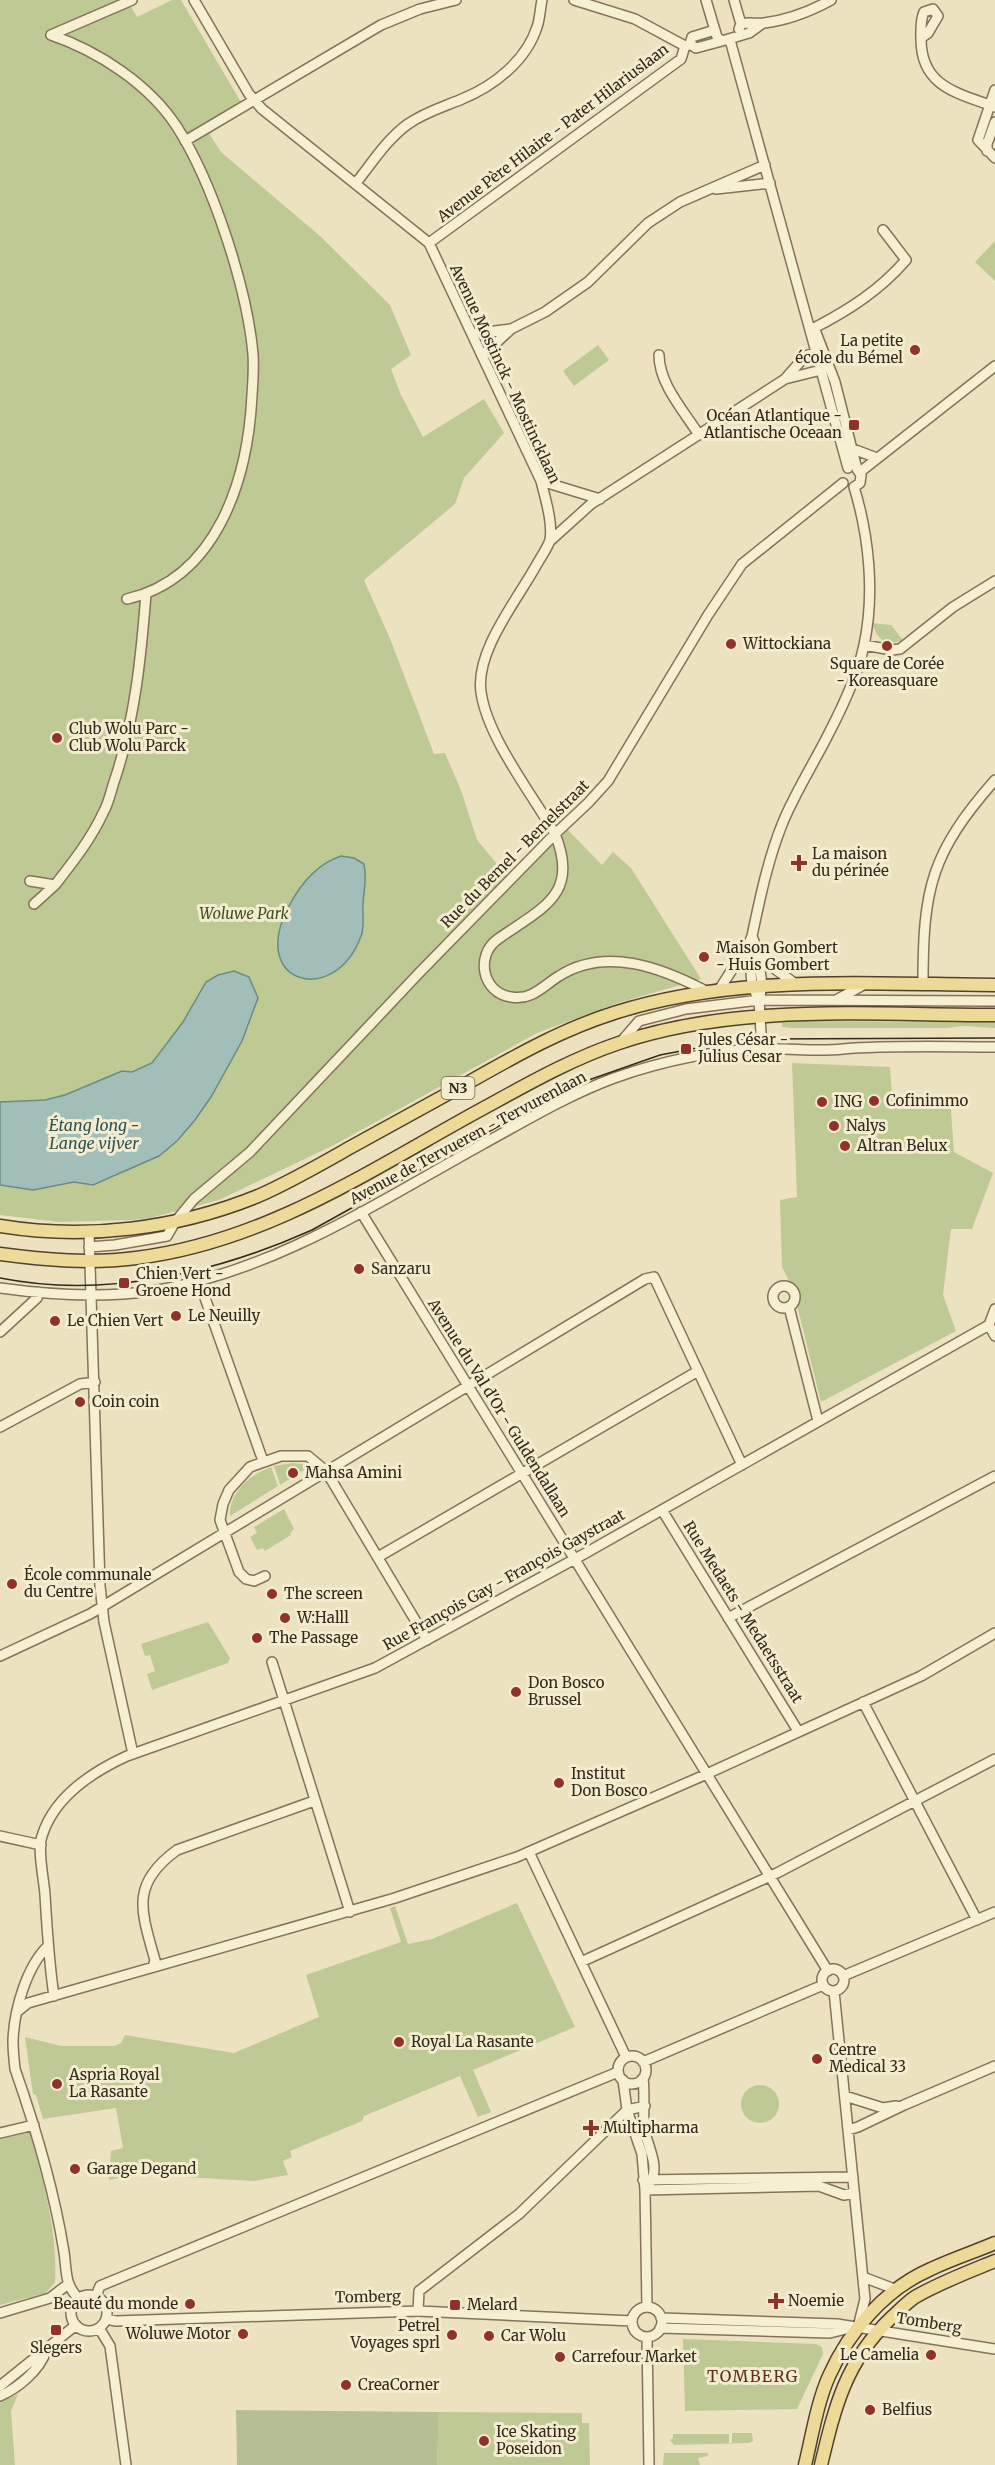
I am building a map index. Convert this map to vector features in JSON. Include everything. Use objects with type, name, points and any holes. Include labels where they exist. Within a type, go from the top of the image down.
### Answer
[{"type":"main road","name":"Avenue de Tervueren - Tervurenlaan","points":[[0,1226],[41,1231],[89,1232],[175,1222],[211,1212],[259,1195],[305,1173],[521,1053],[568,1030],[613,1013],[659,1000],[757,986],[995,985]]},
{"type":"main road","name":"Avenue de Tervueren - Tervurenlaan","points":[[0,1254],[62,1261],[134,1259],[187,1249],[249,1231],[279,1219],[547,1074],[621,1042],[677,1026],[760,1016],[995,1016]]},
{"type":"main road","points":[[807,2465],[828,2378],[845,2345],[859,2326],[875,2308],[897,2290],[929,2270],[995,2243]]},
{"type":"main road","points":[[821,2465],[829,2430],[855,2361],[879,2330],[913,2298],[950,2278],[995,2261]]},
{"type":"street","points":[[127,599],[161,588],[190,565],[210,542],[232,501],[244,461],[251,421],[253,354],[240,284],[219,216],[177,126],[157,103],[123,73],[91,53],[51,35],[132,0]]},
{"type":"street","name":"Avenue Mostinck - Mostincklaan","points":[[194,0],[255,101],[429,243],[541,481],[547,507],[550,540]]},
{"type":"street","points":[[185,141],[381,26],[420,9],[456,0]]},
{"type":"street","points":[[356,183],[406,125],[430,110],[486,88],[510,70],[523,54],[537,28],[542,0]]},
{"type":"street","points":[[574,0],[635,19],[688,45]]},
{"type":"street","points":[[706,0],[717,37],[726,41],[765,165],[806,312],[827,359],[853,449],[855,470]]},
{"type":"street","points":[[726,41],[737,33],[741,24],[734,0]]},
{"type":"street","points":[[741,24],[763,23],[809,11],[831,0]]},
{"type":"street","name":"Avenue Père Hilaire - Pater Hilariuslaan","points":[[688,45],[696,48],[726,41],[754,30],[763,23]]},
{"type":"street","name":"Avenue Père Hilaire - Pater Hilariuslaan","points":[[429,243],[681,59],[692,37],[715,30]]},
{"type":"street","points":[[921,38],[923,61],[938,81],[950,90],[992,106]]},
{"type":"street","points":[[995,90],[992,106],[978,140],[995,158]]},
{"type":"street","points":[[987,151],[987,144],[995,122]]},
{"type":"street","points":[[482,356],[511,329],[545,312],[588,282],[648,223],[680,202],[765,165]]},
{"type":"street","points":[[711,189],[770,183]]},
{"type":"street","points":[[814,328],[865,299],[888,281],[906,260],[883,230]]},
{"type":"street","points":[[806,312],[821,370],[855,470],[861,479],[854,487],[848,487],[843,483],[841,476],[855,470],[877,458],[995,366]]},
{"type":"street","points":[[472,334],[511,329]]},
{"type":"street","points":[[706,992],[683,980],[645,966],[615,962],[595,962],[576,968],[561,975],[535,993],[520,998],[503,995],[490,985],[484,969],[485,954],[488,949],[493,943],[536,914],[553,897],[561,883],[564,862],[555,834],[493,732],[480,690],[483,663],[491,643],[550,540],[600,499],[785,379],[808,355],[817,353],[827,359]]},
{"type":"street","points":[[659,355],[659,368],[666,384],[699,435]]},
{"type":"street","points":[[785,379],[821,370],[827,359]]},
{"type":"street","points":[[853,449],[877,458]]},
{"type":"street","points":[[541,481],[600,499]]},
{"type":"street","name":"Rue du Bemel - Bemelstraat","points":[[175,1222],[197,1197],[250,1152],[420,972],[608,781],[708,615],[742,564],[843,483]]},
{"type":"street","points":[[719,990],[751,940],[764,882],[783,822],[847,697],[864,645],[869,600],[868,560],[863,524],[854,487]]},
{"type":"street","points":[[864,645],[892,650],[900,649],[953,607],[995,581]]},
{"type":"street","points":[[34,904],[55,885],[78,855],[104,813],[125,749],[141,656],[146,594]]},
{"type":"street","points":[[923,984],[924,920],[933,875],[942,852],[959,823],[995,780]]},
{"type":"street","points":[[30,880],[55,885]]},
{"type":"street","points":[[751,940],[761,954],[797,985]]},
{"type":"street","points":[[751,940],[759,1000],[762,1049]]},
{"type":"street","points":[[757,986],[761,954]]},
{"type":"street","name":"Avenue de Tervueren - Tervurenlaan","points":[[836,1000],[865,984]]},
{"type":"street","name":"Avenue de Tervueren - Tervurenlaan","points":[[621,1042],[639,1021],[686,1009],[759,1000],[995,1001]]},
{"type":"street","name":"Avenue de Tervueren - Tervurenlaan","points":[[0,1288],[92,1294],[150,1291],[199,1281],[288,1249],[591,1088],[643,1069],[688,1057],[762,1049],[995,1047]]},
{"type":"street","name":"Avenue du Val d'Or - Guldendallaan","points":[[361,1212],[828,1971]]},
{"type":"street","name":"Avenue de Tervueren - Tervurenlaan","points":[[90,1246],[116,1245],[168,1236],[175,1222]]},
{"type":"street","points":[[89,1232],[102,1606],[133,1754]]},
{"type":"street","points":[[0,1656],[102,1606],[645,1279],[654,1277],[742,1465]]},
{"type":"street","points":[[199,1281],[263,1461]]},
{"type":"street","points":[[0,1332],[37,1298],[38,1292]]},
{"type":"street","points":[[789,1307],[818,1421]]},
{"type":"street","points":[[995,1309],[989,1325],[995,1336]]},
{"type":"street","name":"Rue François Gay - François Gaystraat","points":[[41,1845],[41,1836],[65,1798],[100,1769],[133,1754],[375,1668],[428,1641],[989,1325]]},
{"type":"street","points":[[378,1557],[698,1371]]},
{"type":"street","points":[[0,1427],[80,1384],[95,1382]]},
{"type":"street","points":[[265,1576],[254,1581],[246,1579],[239,1572],[220,1520],[223,1504],[229,1490],[244,1472],[263,1461],[281,1456],[308,1456],[326,1471],[428,1641]]},
{"type":"street","points":[[728,1618],[995,1476]]},
{"type":"street","name":"Rue Medaets - Medaetsstraat","points":[[662,1510],[798,1731]]},
{"type":"street","points":[[18,2011],[28,2003],[350,1912],[477,1872],[529,1852],[921,1676],[995,1633]]},
{"type":"street","points":[[272,1662],[350,1912]]},
{"type":"street","points":[[863,1702],[977,1920]]},
{"type":"street","points":[[581,1962],[770,1876],[995,1759]]},
{"type":"street","points":[[153,1968],[155,1960],[142,1911],[142,1897],[148,1880],[162,1861],[177,1850],[314,1801]]},
{"type":"street","points":[[0,1836],[41,1845],[54,1996]]},
{"type":"street","points":[[529,1852],[626,2057]]},
{"type":"street","points":[[843,1976],[995,1912]]},
{"type":"street","points":[[48,1946],[39,1954],[26,1984],[18,2011],[13,2041],[15,2069],[56,2203],[66,2263],[67,2285],[78,2298]]},
{"type":"street","points":[[828,1971],[838,1971],[843,1976],[842,1986],[834,1991],[828,1990],[823,1985],[822,1978],[828,1971]]},
{"type":"street","points":[[643,2062],[823,1985]]},
{"type":"street","points":[[834,1991],[865,2301],[859,2326]]},
{"type":"street","points":[[647,2183],[653,2156],[644,2128],[643,2078],[645,2070],[643,2062],[635,2056],[626,2057],[620,2063],[621,2076],[627,2110],[642,2154],[647,2183],[647,2307]]},
{"type":"street","points":[[848,2130],[995,2066]]},
{"type":"street","points":[[621,2076],[633,2083],[643,2078]]},
{"type":"street","points":[[96,2296],[100,2286],[621,2076]]},
{"type":"street","points":[[845,2096],[883,2108],[904,2105]]},
{"type":"street","points":[[418,2311],[419,2291],[519,2214],[627,2110],[645,2106]]},
{"type":"street","points":[[0,2133],[34,2125]]},
{"type":"street","points":[[748,2183],[853,2177]]},
{"type":"street","points":[[647,2183],[819,2186],[844,2194],[854,2193]]},
{"type":"street","points":[[863,2277],[897,2290]]},
{"type":"street","points":[[0,2313],[50,2298],[67,2285]]},
{"type":"street","points":[[87,2295],[96,2296],[106,2306],[106,2319],[99,2328],[89,2331],[76,2325],[71,2312],[78,2298],[87,2295]]},
{"type":"street","points":[[647,2307],[658,2311],[662,2318],[660,2328],[655,2334],[647,2337],[636,2332],[632,2321],[635,2312],[647,2307]]},
{"type":"street","name":"Tomberg","points":[[106,2319],[116,2321],[418,2311],[632,2321]]},
{"type":"street","name":"Tomberg","points":[[662,2318],[859,2326],[995,2349]]},
{"type":"street","points":[[0,2386],[76,2325]]},
{"type":"street","name":"Tomberg","points":[[660,2328],[830,2333],[859,2326]]},
{"type":"street","points":[[99,2328],[110,2346],[126,2465]]},
{"type":"street","points":[[647,2337],[649,2465]]},
{"type":"street","points":[[0,2396],[24,2380],[43,2361],[46,2351]]},
{"type":"street","points":[[815,2426],[829,2430]]},
{"type":"green space","name":"Woluwe Park","points":[[0,0],[127,0],[137,17],[172,0],[181,0],[242,104],[203,124],[221,152],[320,236],[390,305],[411,355],[391,369],[401,395],[423,437],[484,399],[504,433],[464,478],[455,504],[364,580],[391,641],[434,754],[445,753],[462,793],[477,840],[513,883],[566,828],[602,865],[613,852],[631,868],[701,979],[618,1003],[537,1033],[334,1145],[219,1200],[150,1218],[59,1222],[0,1215]]},
{"type":"green space","points":[[995,241],[995,281],[975,262]]},
{"type":"green space","points":[[598,345],[609,360],[574,386],[563,371]]},
{"type":"green space","points":[[872,623],[891,625],[903,640],[891,643],[883,640],[876,633]]},
{"type":"green space","points":[[782,1021],[995,1022],[995,1028],[964,1026],[947,1028],[792,1028],[782,1027]]},
{"type":"green space","points":[[792,1063],[890,1067],[892,1095],[950,1097],[954,1152],[993,1173],[972,1229],[951,1229],[943,1295],[956,1331],[821,1402],[793,1289],[782,1267],[780,1200],[797,1197]]},
{"type":"green space","points":[[293,1463],[309,1467],[280,1485],[274,1466]]},
{"type":"green space","points":[[271,1467],[278,1486],[230,1516],[233,1499],[237,1492],[249,1479]]},
{"type":"green space","points":[[284,1509],[294,1529],[291,1535],[265,1551],[263,1548],[257,1550],[250,1537],[257,1533],[254,1527]]},
{"type":"green space","points":[[208,1622],[230,1658],[228,1663],[152,1690],[147,1674],[155,1671],[150,1655],[145,1656],[141,1644]]},
{"type":"green space","name":"Royal La Rasante","points":[[517,1903],[575,2027],[473,2070],[491,2112],[478,2117],[460,2076],[364,2116],[362,2121],[290,2151],[292,2157],[283,2161],[288,2175],[254,2181],[151,2175],[150,2171],[129,2170],[129,2176],[109,2180],[111,2151],[123,2148],[116,2108],[43,2119],[36,2095],[33,2094],[25,2037],[61,2046],[114,2046],[121,2043],[125,2035],[234,2053],[319,2017],[306,1975],[401,1942],[390,1908],[395,1906],[408,1944],[432,1939]]},
{"type":"green space","points":[[760,2085],[774,2090],[779,2104],[774,2118],[760,2123],[746,2118],[741,2104],[746,2090]]},
{"type":"green space","points":[[30,2130],[52,2224],[55,2282],[46,2293],[0,2305],[0,2138]]},
{"type":"green space","points":[[683,2339],[816,2344],[822,2347],[823,2354],[797,2409],[685,2411]]},
{"type":"green space","points":[[18,2394],[11,2411],[15,2465],[0,2465],[0,2403]]},
{"type":"green space","points":[[236,2410],[439,2412],[437,2465],[237,2465]]},
{"type":"green space","points":[[439,2412],[582,2413],[582,2423],[589,2423],[590,2465],[437,2465]]},
{"type":"green space","points":[[732,2433],[752,2433],[753,2441],[749,2443],[674,2445],[670,2440],[673,2434],[729,2434],[729,2443],[732,2443]]},
{"type":"green space","points":[[664,2453],[708,2453],[708,2456],[698,2458],[700,2465],[663,2465]]},
{"type":"water","points":[[341,856],[354,858],[364,864],[362,933],[349,959],[333,973],[316,979],[300,977],[286,969],[279,954],[279,933],[289,906],[304,882],[324,864]]},
{"type":"water","name":"Étang long - Lange vijver","points":[[234,971],[249,977],[258,998],[242,1041],[211,1097],[177,1141],[159,1156],[93,1185],[74,1182],[33,1190],[0,1185],[0,1102],[45,1100],[65,1095],[122,1071],[132,1072],[152,1063],[183,1022],[206,982],[218,975]]},
{"type":"tram line","points":[[0,1278],[40,1284],[120,1283],[199,1270],[238,1259],[312,1230],[562,1091],[660,1055],[739,1040],[995,1038]]},
{"type":"place","name":"La petite école du Bémel","points":[[915,350]]},
{"type":"place","name":"Océan Atlantique - Atlantische Oceaan","points":[[854,425]]},
{"type":"place","name":"Wittockiana","points":[[731,644]]},
{"type":"place","name":"Square de Corée - Koreasquare","points":[[887,646]]},
{"type":"place","name":"Club Wolu Parc - Club Wolu Parck","points":[[57,738]]},
{"type":"place","name":"La maison du périnée","points":[[799,863]]},
{"type":"place","name":"Maison Gombert - Huis Gombert","points":[[704,957]]},
{"type":"place","name":"Jules César - Julius Cesar","points":[[686,1049]]},
{"type":"place","name":"Cofinimmo","points":[[874,1101]]},
{"type":"place","name":"ING","points":[[822,1102]]},
{"type":"place","name":"Nalys","points":[[834,1126]]},
{"type":"place","name":"Altran Belux","points":[[845,1146]]},
{"type":"place","name":"Sanzaru","points":[[359,1269]]},
{"type":"place","name":"Chien Vert - Groene Hond","points":[[124,1283]]},
{"type":"place","name":"Le Neuilly","points":[[176,1316]]},
{"type":"place","name":"Le Chien Vert","points":[[55,1321]]},
{"type":"place","name":"Coin coin","points":[[80,1402]]},
{"type":"place","name":"Mahsa Amini","points":[[293,1473]]},
{"type":"place","name":"École communale du Centre","points":[[12,1584]]},
{"type":"place","name":"The screen","points":[[272,1594]]},
{"type":"place","name":"W:Halll","points":[[285,1618]]},
{"type":"place","name":"The Passage","points":[[257,1638]]},
{"type":"place","name":"Don Bosco Brussel","points":[[516,1692]]},
{"type":"place","name":"Institut Don Bosco","points":[[559,1783]]},
{"type":"place","name":"Royal La Rasante","points":[[399,2042]]},
{"type":"place","name":"Centre Medical 33","points":[[817,2059]]},
{"type":"place","name":"Aspria Royal La Rasante","points":[[57,2084]]},
{"type":"place","name":"Multipharma","points":[[591,2128]]},
{"type":"place","name":"Garage Degand","points":[[75,2169]]},
{"type":"place","name":"Noemie","points":[[776,2301]]},
{"type":"place","name":"Beauté du monde","points":[[190,2304]]},
{"type":"place","name":"Melard","points":[[455,2305]]},
{"type":"place","name":"Slegers","points":[[56,2330]]},
{"type":"place","name":"Woluwe Motor","points":[[243,2334]]},
{"type":"place","name":"Petrel Voyages sprl","points":[[452,2335]]},
{"type":"place","name":"Car Wolu","points":[[489,2336]]},
{"type":"place","name":"Le Camelia","points":[[931,2355]]},
{"type":"place","name":"Carrefour Market","points":[[560,2357]]},
{"type":"place","name":"CreaCorner","points":[[346,2385]]},
{"type":"place","name":"Belfius","points":[[870,2410]]},
{"type":"place","name":"Ice Skating Poseidon","points":[[484,2441]]},
{"type":"district","name":"TOMBERG","points":[[753,2376]]}]
